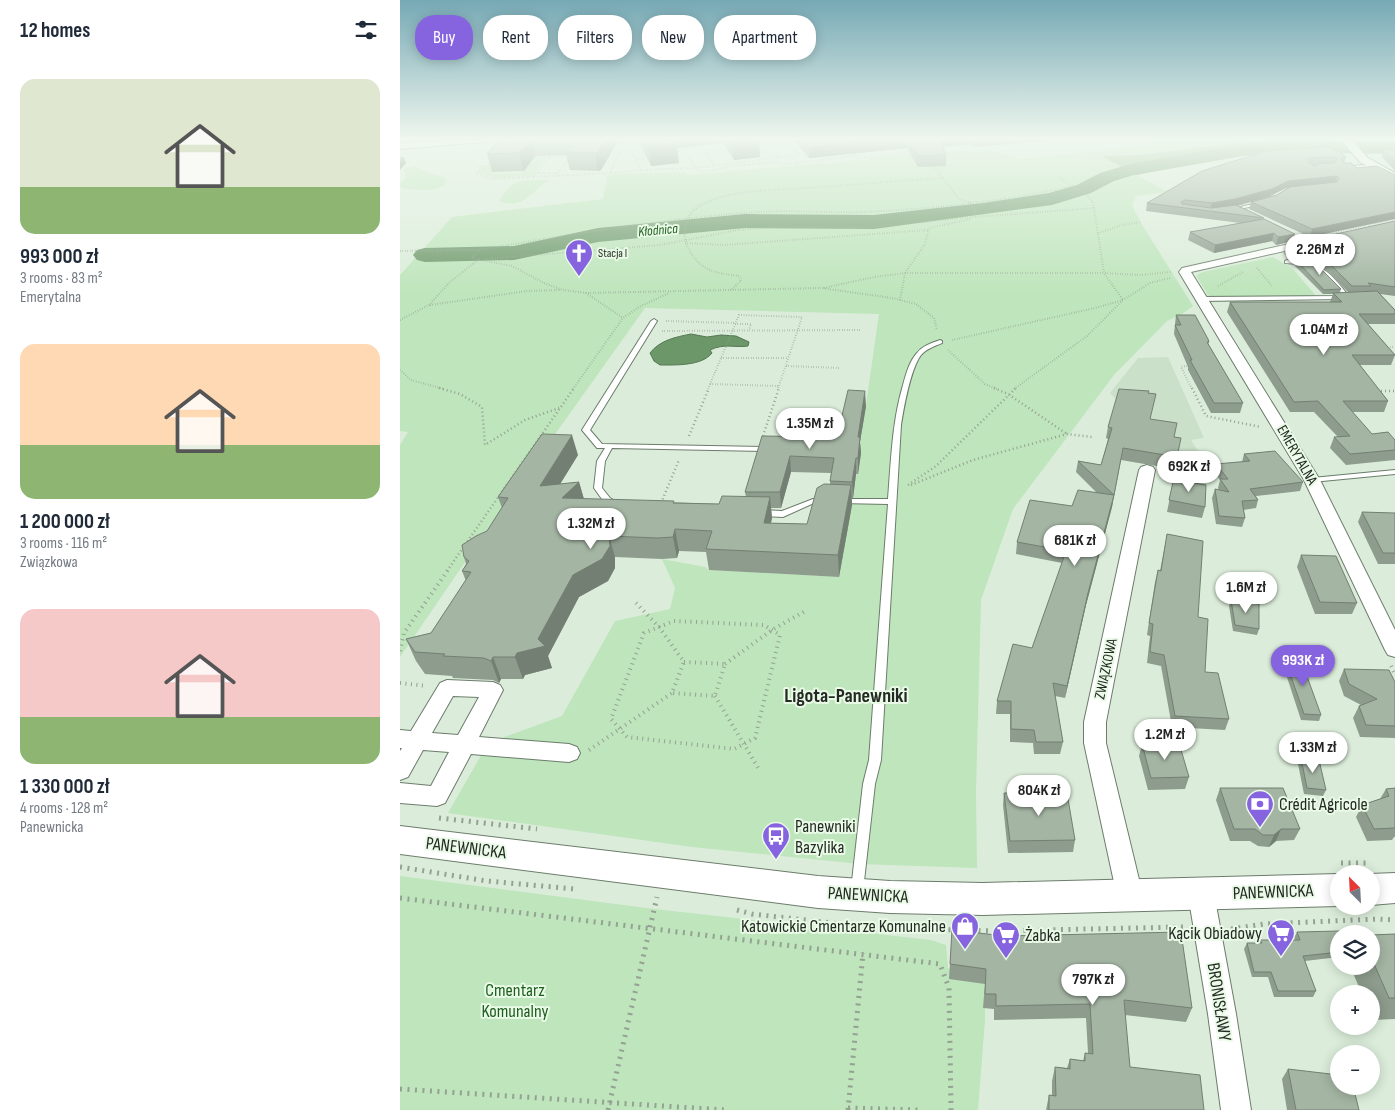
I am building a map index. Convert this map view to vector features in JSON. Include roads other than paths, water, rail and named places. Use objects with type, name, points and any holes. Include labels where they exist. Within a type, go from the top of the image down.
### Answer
[{"type":"street","points":[[1238,209],[1254,217]]},
{"type":"street","name":"EMERYTALNA","points":[[1294,236],[1312,241],[1185,271],[1200,299],[1312,480],[1393,658]]},
{"type":"street","name":"ZWIĄZKOWA","points":[[1130,896],[1095,743],[1095,722],[1147,470]]},
{"type":"street","points":[[400,771],[408,740],[447,688],[493,690],[437,796],[400,793]]},
{"type":"street","points":[[408,740],[575,754]]},
{"type":"street","name":"PANEWNICKA","points":[[400,840],[818,892],[857,895],[983,899],[1330,890]]},
{"type":"street","points":[[1380,889],[1395,888]]},
{"type":"street","name":"BRONISŁAWY","points":[[1201,894],[1236,1110]]},
{"type":"lane","points":[[1219,212],[1267,201]]},
{"type":"lane","points":[[1287,262],[1306,263],[1319,267],[1345,294]]},
{"type":"lane","points":[[1200,299],[1352,298]]},
{"type":"lane","points":[[654,320],[586,430],[600,446],[779,449]]},
{"type":"lane","points":[[857,895],[870,784],[876,760],[897,429],[903,395],[918,354],[940,342]]},
{"type":"lane","points":[[610,446],[601,461],[598,488],[607,500],[621,507]]},
{"type":"lane","points":[[1312,480],[1395,472]]},
{"type":"lane","points":[[748,512],[783,514],[813,501],[892,502]]},
{"type":"waterway","name":"Kłodnica","points":[[425,255],[514,253],[598,235],[745,221],[874,222],[1052,199],[1075,192]]},
{"type":"place","name":"Stacja I","points":[[579,277]]},
{"type":"place","name":"Crédit Agricole","points":[[1260,828]]},
{"type":"place","name":"Panewniki Bazylika","points":[[776,860]]},
{"type":"place","name":"Katowickie Cmentarze Komunalne","points":[[965,950]]},
{"type":"place","name":"Kącik Obiadowy","points":[[1281,957]]},
{"type":"place","name":"Żabka","points":[[1006,959]]},
{"type":"district","name":"Ligota-Panewniki","points":[[846,696]]},
{"type":"park label","name":"Cmentarz Komunalny","points":[[515,1000]]}]
